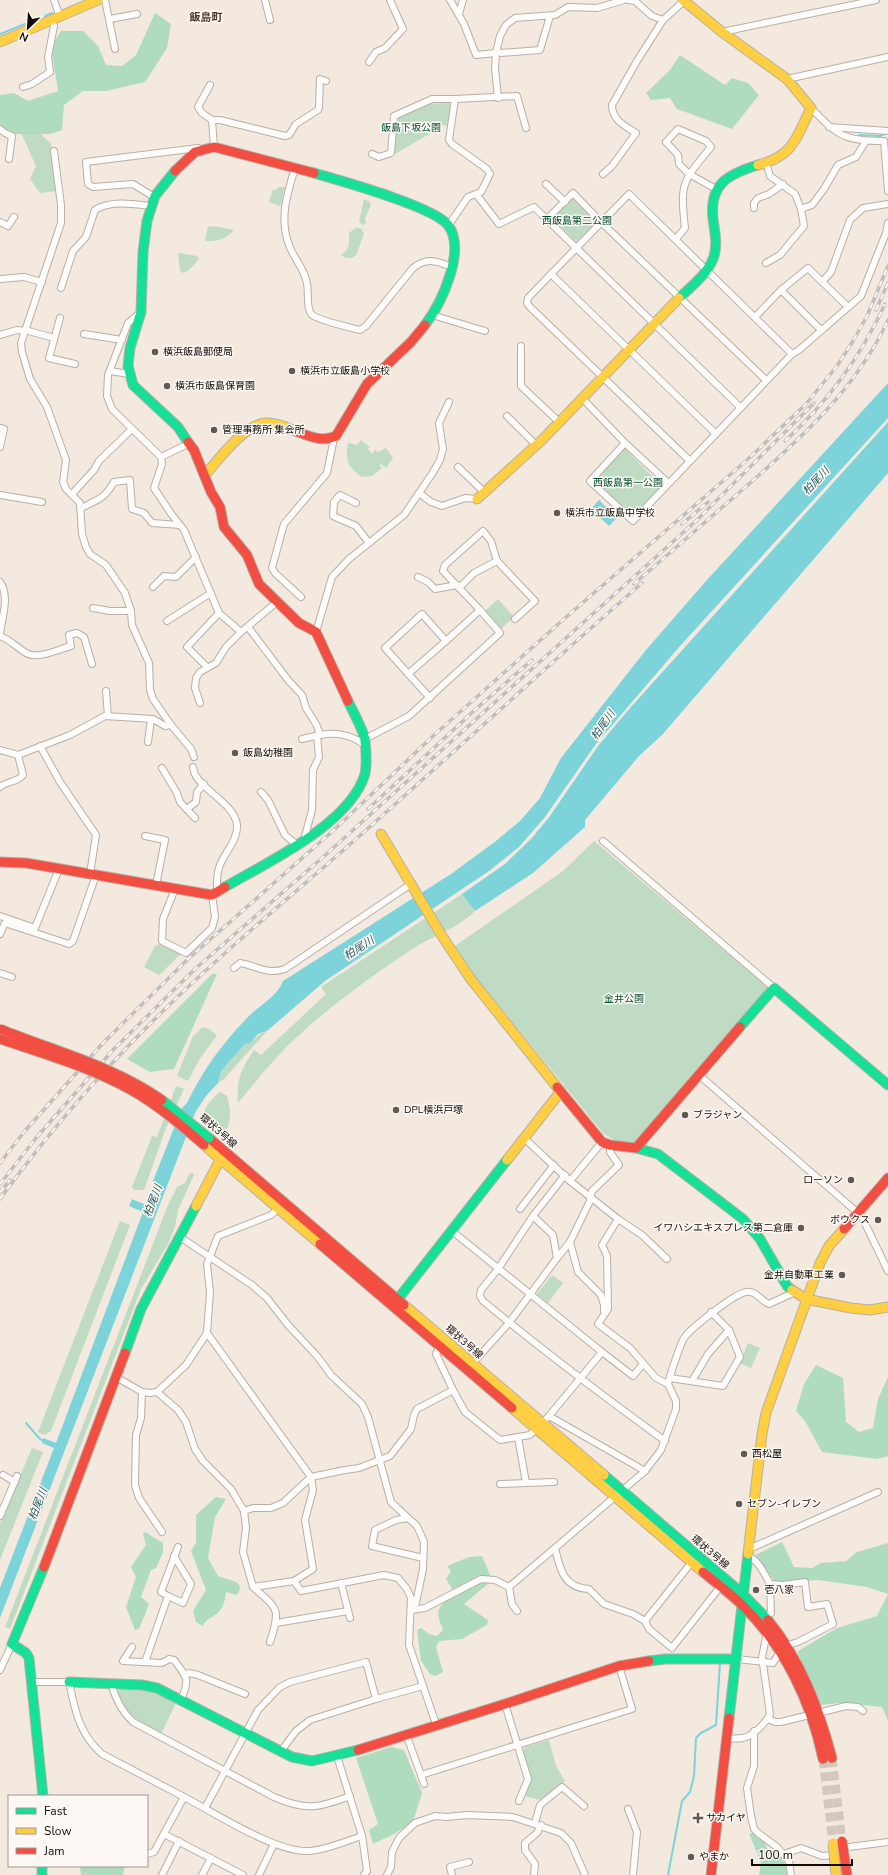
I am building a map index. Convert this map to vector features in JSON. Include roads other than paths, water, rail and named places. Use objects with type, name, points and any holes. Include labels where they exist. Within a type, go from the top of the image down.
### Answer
[{"type":"street","points":[[23,87],[32,84],[50,72],[48,57],[56,18],[54,0]]},
{"type":"street","points":[[0,42],[98,0]]},
{"type":"street","points":[[105,0],[115,49]]},
{"type":"street","points":[[265,0],[270,20]]},
{"type":"street","points":[[369,62],[376,52],[385,48],[403,29],[390,0]]},
{"type":"street","points":[[450,0],[459,14],[476,55],[496,52],[502,53],[540,50],[550,16]]},
{"type":"street","points":[[459,14],[463,0]]},
{"type":"street","points":[[498,98],[495,68],[496,52],[500,36],[506,25],[515,18],[550,16],[555,15],[568,7],[597,8],[624,0]]},
{"type":"street","points":[[628,0],[634,1],[652,16],[663,20]]},
{"type":"street","points":[[722,32],[876,0]]},
{"type":"street","points":[[603,174],[612,166],[636,133],[620,124],[612,113],[612,105],[637,61],[663,20],[683,1],[722,32],[787,79],[811,108],[829,127],[840,135],[853,140],[884,141],[888,191]]},
{"type":"street","points":[[110,19],[137,14]]},
{"type":"street","points":[[787,79],[888,57]]},
{"type":"street","points":[[210,85],[198,107],[202,113],[212,120],[220,120],[285,136],[289,135],[296,124],[318,110],[320,79],[326,81]]},
{"type":"street","points":[[372,154],[379,157],[391,153],[394,116],[432,100],[517,96],[526,128]]},
{"type":"street","points":[[448,226],[468,197],[481,192],[490,174],[487,169],[452,144],[449,140],[455,99]]},
{"type":"street","points":[[419,493],[431,502],[442,506],[465,498],[477,499],[536,445],[712,264],[717,242],[712,202],[716,189],[719,185],[730,175],[766,162],[788,151],[811,108]]},
{"type":"street","points":[[212,120],[214,147]]},
{"type":"street","points":[[829,127],[888,131]]},
{"type":"street","points":[[0,129],[12,136],[9,159]]},
{"type":"street","points":[[676,239],[684,228],[682,202],[683,188],[689,174],[711,147],[706,141],[678,129],[666,142],[678,155],[679,164],[689,174],[716,189]]},
{"type":"street","points":[[801,210],[812,205],[824,189],[838,165],[856,157],[866,141]]},
{"type":"street","points":[[154,197],[133,184],[93,188],[88,184],[86,162],[214,147],[295,168],[391,198],[430,212],[440,218],[448,226],[455,247],[455,259],[432,315],[414,337],[358,395],[339,432],[334,438],[327,472],[284,524],[272,568],[275,573],[302,597]]},
{"type":"street","points":[[0,862],[26,863],[214,894],[300,842],[341,813],[350,802],[364,776],[366,768],[365,742],[316,632],[299,623],[259,584],[247,555],[224,528],[220,506],[211,492],[190,443],[170,419],[133,385],[129,374],[127,353],[138,325],[141,312],[146,221],[150,206],[154,197],[168,177],[192,154],[201,148]]},
{"type":"street","points":[[54,151],[61,205],[61,223],[21,343],[22,352],[30,379],[47,407],[66,460],[63,482],[66,489],[80,503],[82,534],[86,547],[90,554],[106,565],[125,593],[131,611],[132,625],[149,663],[150,690],[153,699],[171,725],[191,749],[194,757]]},
{"type":"street","points":[[766,162],[770,176],[795,194],[801,210],[804,226],[780,255],[766,263]]},
{"type":"street","points":[[295,168],[284,205],[284,225],[289,246],[305,276],[310,310],[314,316],[360,330],[366,326],[413,268],[419,263],[426,260],[452,267]]},
{"type":"street","points":[[546,184],[565,202]]},
{"type":"street","points":[[754,208],[754,203],[758,198],[769,194],[783,184]]},
{"type":"street","points":[[548,218],[573,193],[601,222],[766,380]]},
{"type":"street","points":[[476,194],[499,224],[534,207],[548,218],[740,407]]},
{"type":"street","points":[[690,461],[602,378],[527,303],[528,298],[629,194],[792,354]]},
{"type":"street","points":[[61,288],[73,251],[86,237],[95,210],[100,207],[127,203],[150,206]]},
{"type":"street","points":[[822,282],[831,272],[850,220],[863,208],[888,204]]},
{"type":"street","points":[[0,222],[8,226],[14,217]]},
{"type":"street","points":[[625,443],[590,481],[633,521],[792,354],[799,350],[862,296],[888,223]]},
{"type":"street","points":[[755,317],[781,290],[808,268],[848,307]]},
{"type":"street","points":[[551,274],[716,434]]},
{"type":"street","points":[[0,279],[24,277],[42,282]]},
{"type":"street","points":[[781,290],[821,330]]},
{"type":"street","points":[[141,312],[128,323],[110,371],[106,385],[107,396],[112,408],[161,457],[162,464],[154,488],[172,515],[180,524],[196,557],[219,613],[241,632]]},
{"type":"street","points":[[432,315],[485,331]]},
{"type":"street","points":[[60,318],[49,358],[75,364]]},
{"type":"street","points":[[0,335],[17,330],[54,338]]},
{"type":"street","points":[[84,334],[122,340]]},
{"type":"street","points":[[521,346],[518,354],[521,386],[559,422]]},
{"type":"street","points":[[110,371],[129,374]]},
{"type":"street","points":[[582,398],[625,443],[668,483]]},
{"type":"street","points":[[316,632],[332,577],[349,559],[404,515],[440,460],[443,449],[439,423],[449,402]]},
{"type":"street","points":[[507,416],[536,445]]},
{"type":"street","points":[[205,475],[249,430],[258,424],[274,423],[282,425],[322,440],[334,438]]},
{"type":"street","points":[[0,428],[4,429],[0,448]]},
{"type":"street","points":[[72,494],[94,470],[99,461],[132,428]]},
{"type":"street","points":[[161,457],[190,443]]},
{"type":"street","points":[[458,467],[484,492]]},
{"type":"street","points":[[81,508],[102,498],[114,482],[130,480],[132,509],[144,513],[152,523],[180,524]]},
{"type":"street","points":[[0,495],[42,502]]},
{"type":"street","points":[[356,503],[340,496],[334,502],[333,516],[356,526],[369,543]]},
{"type":"street","points":[[365,742],[409,716],[500,633],[443,571],[445,565],[483,531],[491,541],[498,561],[535,601],[515,619]]},
{"type":"street","points":[[153,587],[164,576],[176,577],[196,557]]},
{"type":"street","points":[[418,577],[428,582],[435,589],[458,587],[474,573],[498,561]]},
{"type":"street","points":[[0,582],[4,590],[5,597],[0,633]]},
{"type":"street","points":[[167,621],[211,593]]},
{"type":"street","points":[[200,703],[195,688],[196,678],[200,672],[216,662],[226,647],[241,632],[277,602]]},
{"type":"street","points":[[93,608],[110,611],[131,611]]},
{"type":"street","points":[[408,674],[480,610]]},
{"type":"street","points":[[207,667],[187,647],[219,613]]},
{"type":"street","points":[[430,698],[385,648],[422,614],[446,641]]},
{"type":"street","points":[[248,627],[288,680],[302,695],[306,708],[316,724],[319,735],[319,757],[313,770],[312,810],[300,842]]},
{"type":"street","points":[[0,636],[10,639],[32,655],[39,655],[71,646],[69,635],[77,633],[84,637],[92,664]]},
{"type":"street","points":[[106,691],[108,716]]},
{"type":"street","points":[[0,750],[18,755],[70,735],[86,725],[108,716],[151,719],[165,726],[171,725]]},
{"type":"street","points":[[148,742],[151,719]]},
{"type":"street","points":[[302,739],[319,735],[348,735],[365,742]]},
{"type":"street","points":[[0,934],[5,923],[69,944],[73,941],[93,874],[96,835],[60,782],[40,746]]},
{"type":"street","points":[[0,787],[6,783],[21,778],[24,775],[18,755]]},
{"type":"street","points":[[175,888],[163,919],[162,941],[186,952],[212,928],[215,917],[214,894],[220,865],[236,836],[237,825],[234,816],[227,807],[196,777],[193,767]]},
{"type":"street","points":[[162,768],[177,793],[180,802],[195,818]]},
{"type":"street","points":[[187,809],[196,802],[197,792],[204,784]]},
{"type":"street","points":[[261,792],[268,800],[285,835],[300,842]]},
{"type":"street","points":[[381,834],[442,936],[470,978],[528,1052],[606,1144],[619,1165],[592,1191],[591,1198],[570,1242],[509,1323],[472,1364]]},
{"type":"street","points":[[145,836],[165,840],[156,885]]},
{"type":"street","points":[[603,841],[888,1085]]},
{"type":"street","points":[[0,916],[35,928],[59,869]]},
{"type":"street","points":[[234,968],[240,963],[268,971],[276,972],[285,969],[413,886]]},
{"type":"street","points":[[0,973],[12,977]]},
{"type":"street","points":[[636,1148],[774,988]]},
{"type":"street","name":"環状3号線","points":[[0,1029],[86,1062],[138,1085],[173,1108],[206,1141],[220,1160],[278,1209],[395,1303]]},
{"type":"street","name":"環状3号線","points":[[0,1039],[96,1075],[130,1090],[206,1141],[224,1151],[441,1343],[619,1494],[744,1595],[765,1618],[816,1714],[828,1758]]},
{"type":"street","points":[[699,1075],[858,1212],[888,1271]]},
{"type":"street","points":[[395,1303],[561,1091]]},
{"type":"street","points":[[524,1138],[570,1181],[618,1219],[642,1235],[667,1259]]},
{"type":"street","points":[[606,1144],[636,1148],[658,1154],[743,1219],[760,1239],[787,1286],[806,1299],[851,1308],[870,1310],[888,1307]]},
{"type":"street","points":[[570,1181],[606,1144]]},
{"type":"street","points":[[0,1670],[57,1535],[141,1309],[224,1151]]},
{"type":"street","points":[[520,1209],[554,1165]]},
{"type":"street","points":[[565,1175],[534,1216],[498,1269],[481,1290],[480,1296],[483,1301],[509,1323],[579,1379],[665,1441]]},
{"type":"street","points":[[710,1875],[737,1659],[762,1434],[766,1413],[820,1263],[830,1246],[888,1178]]},
{"type":"street","points":[[116,1377],[142,1392],[157,1392],[186,1365],[207,1334],[210,1292],[207,1264],[218,1236],[271,1215],[278,1209]]},
{"type":"street","points":[[534,1216],[552,1235],[557,1258]]},
{"type":"street","points":[[618,1219],[602,1245],[607,1256],[608,1309],[598,1324],[630,1348],[656,1378],[669,1381],[692,1381],[723,1386],[740,1357],[729,1330],[711,1312]]},
{"type":"street","points":[[452,1231],[530,1296],[633,1376],[643,1364]]},
{"type":"street","points":[[180,1237],[252,1285],[267,1298],[288,1325],[317,1356],[331,1375],[362,1404],[368,1417],[391,1502],[418,1526],[424,1542],[423,1568],[416,1603],[411,1609]]},
{"type":"street","points":[[570,1242],[578,1272],[601,1295],[604,1305],[604,1316]]},
{"type":"street","points":[[509,1587],[646,1471],[661,1450],[676,1409],[676,1401],[669,1381],[684,1338],[711,1312],[746,1292],[756,1293],[763,1302],[769,1304],[794,1292]]},
{"type":"street","points":[[692,1381],[708,1354],[729,1330]]},
{"type":"street","points":[[207,1334],[311,1477],[313,1490],[305,1520],[313,1569],[294,1581],[252,1587]]},
{"type":"street","points":[[441,1343],[436,1354],[465,1412],[500,1440],[530,1435],[550,1416],[602,1352]]},
{"type":"street","name":"環状3号線","points":[[441,1343],[472,1364],[539,1426]]},
{"type":"street","points":[[244,1511],[253,1508],[271,1508],[283,1503],[311,1477],[359,1468],[390,1456],[411,1429],[414,1415],[418,1408],[453,1390]]},
{"type":"street","points":[[142,1392],[141,1418],[136,1435],[135,1485],[139,1498],[162,1532]]},
{"type":"street","points":[[157,1392],[178,1410],[186,1422],[195,1449],[203,1461],[231,1489],[244,1511],[246,1528],[243,1552],[252,1587],[274,1605],[277,1620],[270,1642]]},
{"type":"street","points":[[550,1416],[646,1471]]},
{"type":"street","points":[[518,1437],[526,1483]]},
{"type":"street","points":[[0,1516],[16,1479],[3,1475]]},
{"type":"street","points":[[500,1484],[554,1482]]},
{"type":"street","points":[[749,1552],[878,1492]]},
{"type":"street","name":"環状3号線","points":[[619,1494],[691,1563],[743,1606],[782,1649]]},
{"type":"street","points":[[408,1518],[396,1520],[375,1530],[372,1546],[423,1558]]},
{"type":"street","points":[[174,1556],[190,1584],[183,1603],[161,1592],[174,1556],[178,1547]]},
{"type":"street","points":[[555,1548],[560,1570],[573,1586],[578,1589],[589,1589],[604,1604],[633,1614],[645,1621],[649,1629],[672,1648],[720,1587]]},
{"type":"street","points":[[749,1552],[759,1565],[770,1584],[771,1613],[765,1618]]},
{"type":"street","points":[[645,1621],[691,1563]]},
{"type":"street","points":[[294,1581],[301,1591],[341,1582],[384,1575],[398,1578],[407,1589],[410,1598],[411,1609],[409,1645],[436,1724]]},
{"type":"street","points":[[411,1609],[426,1608],[481,1579],[495,1580],[509,1587]]},
{"type":"street","points":[[276,1623],[349,1614],[341,1582]]},
{"type":"street","points":[[31,1682],[111,1683],[142,1685],[157,1688],[182,1699],[292,1757],[305,1760],[321,1760],[505,1704],[619,1666],[665,1659],[737,1659],[773,1663],[782,1649],[833,1624],[826,1604],[808,1606],[805,1582],[783,1585],[770,1584]]},
{"type":"street","points":[[509,1587],[512,1604],[517,1611]]},
{"type":"street","points":[[145,1662],[168,1596]]},
{"type":"street","points":[[727,1738],[743,1738],[768,1719],[770,1714],[762,1661],[762,1651],[767,1633]]},
{"type":"street","points":[[12,1644],[26,1653],[29,1658],[43,1795]]},
{"type":"street","points":[[132,1647],[123,1661],[162,1663],[169,1659],[174,1660],[185,1675],[188,1687],[182,1699]]},
{"type":"street","points":[[205,1808],[258,1710],[280,1687],[290,1682],[366,1662],[376,1699]]},
{"type":"street","points":[[421,1774],[632,1709],[619,1666]]},
{"type":"street","points":[[185,1675],[189,1673],[198,1675],[245,1694]]},
{"type":"street","points":[[69,1682],[79,1724],[92,1745],[102,1754],[274,1844],[290,1850],[310,1851],[362,1836]]},
{"type":"street","points":[[111,1683],[121,1709],[133,1722],[274,1797],[304,1807],[318,1806],[350,1796]]},
{"type":"street","points":[[281,1751],[296,1731],[310,1720],[423,1686]]},
{"type":"street","points":[[505,1704],[528,1779],[519,1801]]},
{"type":"street","points":[[768,1719],[775,1722],[781,1722],[846,1706],[858,1707],[863,1711]]},
{"type":"street","points":[[754,1731],[754,1766],[747,1788],[754,1828],[784,1854],[789,1861],[791,1875]]},
{"type":"street","points":[[406,1734],[424,1784]]},
{"type":"street","points":[[337,1756],[362,1836],[367,1871],[364,1875]]},
{"type":"street","points":[[534,1875],[535,1864],[525,1850],[525,1843],[537,1833],[540,1805],[562,1787],[584,1806]]},
{"type":"street","points":[[148,1854],[154,1852],[184,1797]]},
{"type":"street","points":[[628,1809],[637,1832],[633,1875]]},
{"type":"street","points":[[387,1875],[391,1867],[392,1852],[399,1838],[415,1823],[435,1816],[447,1818],[467,1814],[513,1817],[538,1824],[561,1833],[571,1843],[585,1875]]},
{"type":"street","points":[[164,1834],[242,1875]]},
{"type":"street","points":[[162,1875],[179,1841]]},
{"type":"street","points":[[836,1875],[837,1842],[847,1875]]},
{"type":"street","points":[[784,1854],[801,1848],[822,1856],[833,1855],[841,1848],[888,1842]]},
{"type":"street","points":[[258,1875],[274,1844]]},
{"type":"street","points":[[202,1875],[211,1858]]},
{"type":"street","points":[[452,1875],[450,1867],[469,1862]]},
{"type":"water","name":"柏尾川","points":[[888,383],[888,418],[680,646],[596,744],[545,817],[519,847],[489,871],[325,981],[267,1031],[258,1034],[250,1043],[245,1044],[221,1071],[218,1083],[206,1096],[196,1111],[0,1618],[0,1588],[54,1448],[42,1443],[43,1438],[56,1443],[143,1212],[129,1206],[132,1199],[146,1205],[153,1189],[153,1181],[182,1108],[187,1103],[213,1058],[247,1018],[272,997],[283,981],[451,874],[496,841],[520,821],[540,798],[561,758],[646,650],[706,581]]},
{"type":"water","points":[[888,422],[888,473],[662,735],[639,756],[585,820],[585,827],[533,873],[475,911],[462,894],[505,864],[532,838],[550,816],[598,746],[630,708]]},
{"type":"water","points":[[599,500],[617,518],[609,526],[591,509]]},
{"type":"waterway","points":[[0,34],[52,13]]},
{"type":"waterway","points":[[859,135],[880,136],[887,133]]},
{"type":"waterway","points":[[26,1423],[43,1441]]},
{"type":"waterway","points":[[668,1875],[682,1801],[690,1792],[694,1776],[696,1738],[701,1733],[716,1725],[720,1663]]},
{"type":"tunnel","points":[[832,1758],[842,1841]]},
{"type":"tunnel","points":[[823,1759],[833,1843]]},
{"type":"railway","points":[[0,1163],[24,1132],[103,1043],[187,960],[335,829],[432,737],[564,619],[747,460],[806,404],[837,366],[853,341],[867,316],[888,266]]},
{"type":"railway","points":[[876,310],[888,283]]},
{"type":"railway","points":[[785,441],[801,426],[842,377],[865,342],[885,304]]},
{"type":"railway","points":[[634,584],[784,453],[824,413],[860,369],[888,320]]},
{"type":"railway","points":[[0,1184],[36,1138],[113,1050],[196,968],[322,858],[697,520],[814,403]]},
{"type":"railway","points":[[682,524],[708,502]]},
{"type":"railway","points":[[0,1199],[37,1150],[97,1079],[184,990],[232,946],[355,840],[642,583]]},
{"type":"railway","points":[[368,809],[477,708],[532,660]]},
{"type":"railway","points":[[0,1192],[10,1180]]},
{"type":"place","name":"横浜飯島郵便局","points":[[155,352]]},
{"type":"place","name":"横浜市立飯島小学校","points":[[292,371]]},
{"type":"place","name":"横浜市飯島保育園","points":[[167,386]]},
{"type":"place","name":"管理事務所 集会所","points":[[214,430]]},
{"type":"place","name":"横浜市立飯島中学校","points":[[557,513]]},
{"type":"place","name":"飯島幼稚園","points":[[235,753]]},
{"type":"place","name":"DPL横浜戸塚","points":[[396,1110]]},
{"type":"place","name":"ブラジャン","points":[[685,1115]]},
{"type":"place","name":"ローソン","points":[[851,1180]]},
{"type":"place","name":"ボウクス","points":[[878,1220]]},
{"type":"place","name":"イワハシエキスプレス第二倉庫","points":[[801,1228]]},
{"type":"place","name":"金井自動車工業","points":[[842,1275]]},
{"type":"place","name":"西松屋","points":[[744,1454]]},
{"type":"place","name":"セブン-イレブン","points":[[739,1504]]},
{"type":"place","name":"壱八家","points":[[756,1590]]},
{"type":"place","name":"サカイヤ","points":[[698,1818]]},
{"type":"place","name":"やまか","points":[[691,1857]]},
{"type":"district","name":"飯島町","points":[[206,17]]},
{"type":"park label","name":"飯島下坂公園","points":[[411,128]]},
{"type":"park label","name":"西飯島第二公園","points":[[577,221]]},
{"type":"park label","name":"西飯島第一公園","points":[[628,483]]},
{"type":"park label","name":"金井公園","points":[[624,999]]}]
